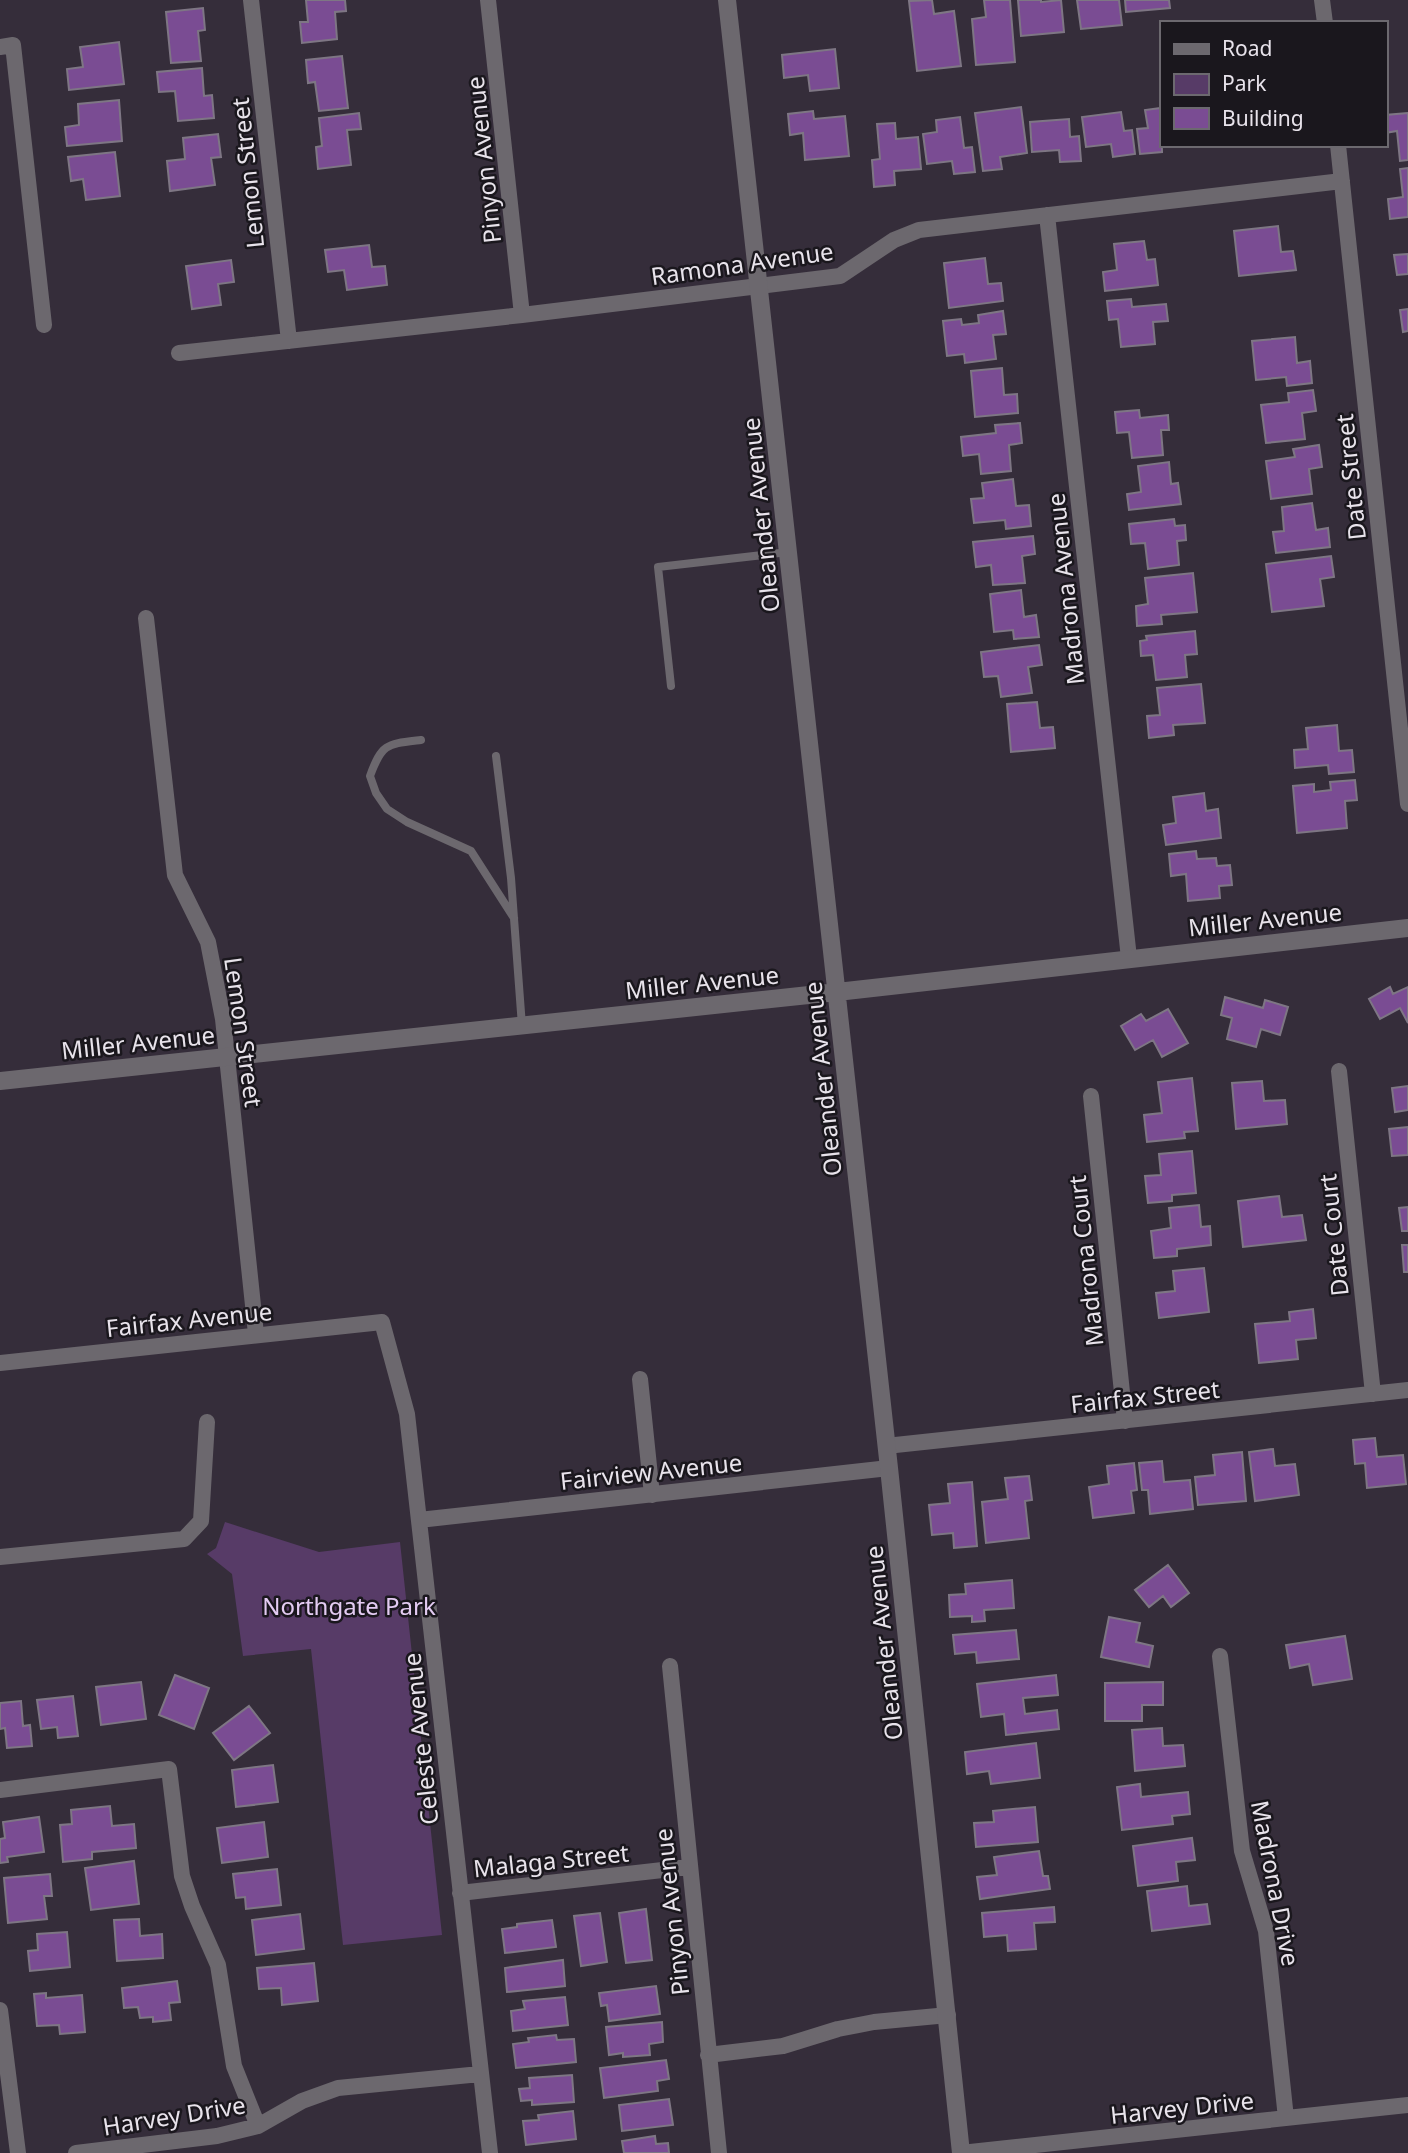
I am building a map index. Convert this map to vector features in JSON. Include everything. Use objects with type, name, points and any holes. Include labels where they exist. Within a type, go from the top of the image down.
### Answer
[{"type":"street","name":"Lemon Street","points":[[251,0],[289,341]]},
{"type":"street","name":"Pinyon Avenue","points":[[488,0],[522,315]]},
{"type":"street","name":"Oleander Avenue","points":[[727,0],[837,992],[961,2153]]},
{"type":"street","points":[[1322,0],[1325,21]]},
{"type":"street","points":[[7,46],[44,325]]},
{"type":"street","name":"Date Street","points":[[1338,147],[1408,804]]},
{"type":"street","name":"Ramona Avenue","points":[[179,353],[841,276],[894,240],[919,230],[1342,181]]},
{"type":"street","name":"Madrona Avenue","points":[[1047,215],[1129,958]]},
{"type":"street","name":"Lemon Street","points":[[146,618],[175,875],[208,942],[223,1019],[256,1334]]},
{"type":"street","name":"Miller Avenue","points":[[0,1081],[1408,928]]},
{"type":"street","name":"Date Court","points":[[1339,1071],[1373,1394]]},
{"type":"street","name":"Madrona Court","points":[[1091,1096],[1125,1421]]},
{"type":"street","name":"Fairfax Avenue","points":[[0,1363],[382,1322]]},
{"type":"street","name":"Celeste Avenue","points":[[382,1322],[407,1415],[490,2153]]},
{"type":"street","points":[[640,1378],[652,1495]]},
{"type":"street","name":"Fairfax Street","points":[[886,1446],[1408,1390]]},
{"type":"street","points":[[0,1557],[184,1539],[201,1521],[207,1422]]},
{"type":"street","name":"Fairview Avenue","points":[[419,1520],[888,1468]]},
{"type":"street","name":"Madrona Drive","points":[[1220,1656],[1242,1851],[1266,1931],[1286,2118]]},
{"type":"street","name":"Pinyon Avenue","points":[[670,1666],[719,2153]]},
{"type":"street","points":[[0,1790],[169,1769],[183,1876],[192,1906],[218,1965],[234,2066],[258,2126]]},
{"type":"street","name":"Malaga Street","points":[[460,1893],[690,1867]]},
{"type":"street","points":[[0,2010],[18,2153]]},
{"type":"street","points":[[708,2055],[783,2046],[838,2029],[874,2022],[948,2015]]},
{"type":"street","name":"Harvey Drive","points":[[76,2153],[217,2136],[258,2126],[302,2101],[338,2088],[480,2074]]},
{"type":"street","name":"Harvey Drive","points":[[961,2153],[1408,2105]]},
{"type":"lane","points":[[671,686],[658,567],[789,552]]},
{"type":"lane","points":[[421,740],[384,748],[370,776],[376,793],[387,810],[471,851],[514,918]]},
{"type":"lane","points":[[496,755],[514,918],[522,1026]]},
{"type":"green space","name":"Northgate Park","points":[[225,1522],[319,1552],[400,1542],[442,1935],[343,1945],[311,1649],[243,1656],[232,1574],[207,1554],[216,1548]]},
{"type":"building","points":[[306,0],[345,0],[346,11],[335,12],[337,39],[302,43],[300,22],[308,22]]},
{"type":"building","points":[[932,0],[934,14],[954,11],[961,66],[917,71],[909,1]]},
{"type":"building","points":[[984,0],[1010,0],[1015,62],[976,65],[972,19],[986,17]]},
{"type":"building","points":[[1018,0],[1061,0],[1064,32],[1021,36]]},
{"type":"building","points":[[1077,0],[1119,0],[1122,25],[1081,29]]},
{"type":"building","points":[[1125,0],[1169,0],[1170,8],[1126,12]]},
{"type":"building","points":[[203,8],[205,30],[198,31],[201,61],[171,63],[166,12]]},
{"type":"building","points":[[119,42],[124,84],[69,90],[67,69],[83,67],[80,47]]},
{"type":"building","points":[[835,49],[839,88],[810,91],[808,75],[784,78],[782,55]]},
{"type":"building","points":[[342,56],[348,108],[319,111],[315,82],[308,83],[306,60]]},
{"type":"building","points":[[202,68],[204,96],[212,95],[214,118],[178,121],[175,91],[159,92],[157,72]]},
{"type":"building","points":[[119,100],[122,141],[67,146],[65,127],[79,125],[78,104]]},
{"type":"building","points":[[1021,107],[1027,153],[1000,157],[1002,169],[983,171],[975,113]]},
{"type":"building","points":[[1160,108],[1162,152],[1140,154],[1137,129],[1148,128],[1145,110]]},
{"type":"building","points":[[813,111],[814,119],[845,116],[849,156],[805,160],[803,133],[790,135],[788,114]]},
{"type":"building","points":[[1121,112],[1124,131],[1132,130],[1135,154],[1113,157],[1111,144],[1086,147],[1082,117]]},
{"type":"building","points":[[359,113],[361,129],[347,130],[351,165],[318,169],[316,147],[322,146],[319,118]]},
{"type":"building","points":[[1408,113],[1408,160],[1400,161],[1397,131],[1387,133],[1387,115]]},
{"type":"building","points":[[960,117],[964,148],[972,147],[975,172],[954,174],[952,161],[927,164],[923,134],[937,132],[936,120]]},
{"type":"building","points":[[1069,119],[1070,137],[1079,136],[1081,161],[1060,162],[1059,150],[1032,152],[1030,122]]},
{"type":"building","points":[[895,123],[896,139],[918,137],[921,169],[894,171],[895,185],[874,187],[872,160],[880,159],[877,124]]},
{"type":"building","points":[[218,134],[221,157],[211,158],[215,185],[170,191],[167,161],[185,159],[183,138]]},
{"type":"building","points":[[115,152],[120,196],[86,200],[83,179],[71,181],[68,157]]},
{"type":"building","points":[[1408,168],[1408,217],[1390,219],[1388,199],[1403,197],[1400,169]]},
{"type":"building","points":[[1278,226],[1281,252],[1293,251],[1296,270],[1239,276],[1234,231]]},
{"type":"building","points":[[1144,241],[1147,260],[1155,259],[1158,285],[1105,291],[1103,272],[1117,270],[1114,244]]},
{"type":"building","points":[[369,245],[372,267],[385,266],[387,285],[347,290],[344,270],[328,272],[325,250]]},
{"type":"building","points":[[1408,254],[1408,274],[1397,275],[1394,255]]},
{"type":"building","points":[[985,258],[988,284],[1001,283],[1003,301],[949,308],[944,263]]},
{"type":"building","points":[[231,260],[234,282],[218,284],[221,305],[192,309],[186,266]]},
{"type":"building","points":[[1131,299],[1132,307],[1166,304],[1168,321],[1153,322],[1155,344],[1121,347],[1118,319],[1109,320],[1107,301]]},
{"type":"building","points":[[1408,309],[1408,331],[1403,332],[1400,310]]},
{"type":"building","points":[[1003,311],[1006,334],[993,335],[996,359],[965,363],[964,354],[947,356],[943,321],[961,319],[962,325],[979,323],[978,315]]},
{"type":"building","points":[[1295,337],[1297,363],[1310,361],[1312,383],[1287,386],[1286,377],[1256,380],[1252,341]]},
{"type":"building","points":[[1002,368],[1004,395],[1017,394],[1018,413],[975,417],[971,371]]},
{"type":"building","points":[[1313,390],[1316,411],[1302,413],[1305,439],[1266,443],[1261,405],[1289,402],[1288,393]]},
{"type":"building","points":[[1139,410],[1140,418],[1168,415],[1169,430],[1161,430],[1163,455],[1132,458],[1129,432],[1117,433],[1115,412]]},
{"type":"building","points":[[1020,423],[1022,443],[1009,445],[1011,471],[981,474],[979,454],[963,456],[961,437],[996,433],[995,425]]},
{"type":"building","points":[[1319,445],[1322,467],[1309,469],[1312,494],[1271,499],[1266,461],[1295,457],[1293,449]]},
{"type":"building","points":[[1169,462],[1171,484],[1178,483],[1181,504],[1129,510],[1127,494],[1141,492],[1138,466]]},
{"type":"building","points":[[1013,479],[1016,506],[1029,505],[1031,526],[1006,529],[1005,520],[974,523],[971,499],[984,498],[982,483]]},
{"type":"building","points":[[1312,503],[1316,530],[1328,528],[1330,547],[1276,553],[1273,532],[1284,531],[1282,507]]},
{"type":"building","points":[[1174,519],[1175,526],[1185,525],[1186,540],[1177,541],[1179,565],[1148,569],[1145,543],[1131,544],[1129,524]]},
{"type":"building","points":[[1033,536],[1035,554],[1022,556],[1025,583],[993,585],[991,565],[976,567],[973,542]]},
{"type":"building","points":[[1331,556],[1334,577],[1320,579],[1324,606],[1272,612],[1266,564]]},
{"type":"building","points":[[1193,573],[1197,612],[1161,615],[1162,624],[1137,626],[1136,606],[1148,604],[1145,578]]},
{"type":"building","points":[[1021,590],[1024,617],[1036,615],[1039,637],[1014,639],[1013,630],[994,632],[990,594]]},
{"type":"building","points":[[1195,631],[1197,654],[1185,655],[1187,677],[1156,680],[1153,655],[1141,656],[1140,641],[1147,640],[1146,636]]},
{"type":"building","points":[[1039,645],[1042,665],[1028,667],[1032,693],[1001,697],[998,676],[984,677],[981,652]]},
{"type":"building","points":[[1201,684],[1205,723],[1173,725],[1174,735],[1149,738],[1147,716],[1160,715],[1157,688]]},
{"type":"building","points":[[1037,702],[1040,728],[1053,727],[1055,748],[1011,752],[1007,704]]},
{"type":"building","points":[[1337,725],[1339,751],[1352,750],[1354,772],[1329,774],[1328,765],[1295,768],[1294,750],[1308,749],[1306,728]]},
{"type":"building","points":[[1355,780],[1357,800],[1345,801],[1347,828],[1297,833],[1293,786],[1314,784],[1314,792],[1331,790],[1330,782]]},
{"type":"building","points":[[1204,793],[1206,811],[1218,809],[1221,838],[1166,845],[1163,825],[1176,823],[1173,797]]},
{"type":"building","points":[[1196,851],[1197,859],[1216,858],[1217,866],[1230,865],[1232,885],[1219,886],[1220,898],[1188,901],[1186,874],[1171,876],[1169,854]]},
{"type":"building","points":[[1390,987],[1393,994],[1408,987],[1408,1023],[1400,1008],[1380,1019],[1369,999]]},
{"type":"building","points":[[1225,997],[1263,1008],[1265,1000],[1288,1007],[1280,1035],[1261,1029],[1256,1047],[1227,1039],[1232,1018],[1221,1015]]},
{"type":"building","points":[[1168,1009],[1188,1043],[1162,1057],[1153,1040],[1135,1050],[1121,1026],[1141,1014],[1146,1021]]},
{"type":"building","points":[[1192,1078],[1198,1131],[1184,1132],[1185,1138],[1147,1142],[1144,1115],[1162,1113],[1158,1082]]},
{"type":"building","points":[[1262,1081],[1264,1101],[1285,1100],[1287,1124],[1236,1129],[1232,1083]]},
{"type":"building","points":[[1408,1086],[1408,1110],[1395,1112],[1392,1088]]},
{"type":"building","points":[[1408,1127],[1408,1155],[1392,1156],[1389,1129]]},
{"type":"building","points":[[1192,1151],[1196,1193],[1172,1195],[1172,1201],[1148,1203],[1145,1176],[1161,1175],[1159,1154]]},
{"type":"building","points":[[1279,1196],[1282,1217],[1302,1215],[1306,1240],[1243,1247],[1238,1201]]},
{"type":"building","points":[[1199,1205],[1201,1227],[1210,1226],[1211,1245],[1177,1249],[1177,1256],[1154,1258],[1151,1231],[1171,1228],[1169,1208]]},
{"type":"building","points":[[1408,1207],[1408,1231],[1402,1231],[1399,1208]]},
{"type":"building","points":[[1402,1245],[1408,1245],[1408,1272],[1404,1272]]},
{"type":"building","points":[[1204,1268],[1209,1312],[1159,1318],[1156,1293],[1175,1291],[1173,1271]]},
{"type":"building","points":[[1313,1309],[1316,1338],[1296,1340],[1298,1359],[1259,1363],[1255,1324],[1290,1321],[1289,1312]]},
{"type":"building","points":[[1375,1438],[1377,1457],[1403,1455],[1406,1484],[1367,1488],[1365,1463],[1355,1464],[1353,1440]]},
{"type":"building","points":[[1273,1449],[1275,1466],[1295,1464],[1299,1495],[1255,1501],[1249,1452]]},
{"type":"building","points":[[1242,1452],[1246,1501],[1198,1505],[1195,1477],[1215,1475],[1213,1455]]},
{"type":"building","points":[[1162,1461],[1164,1482],[1190,1480],[1193,1509],[1150,1514],[1148,1490],[1142,1490],[1139,1463]]},
{"type":"building","points":[[1134,1463],[1137,1490],[1131,1491],[1134,1513],[1093,1518],[1089,1487],[1109,1484],[1107,1466]]},
{"type":"building","points":[[1029,1476],[1032,1500],[1025,1501],[1029,1538],[986,1543],[982,1502],[1008,1499],[1005,1478]]},
{"type":"building","points":[[972,1482],[977,1546],[954,1548],[953,1533],[932,1535],[929,1505],[950,1503],[948,1484]]},
{"type":"building","points":[[1168,1565],[1189,1593],[1171,1607],[1163,1596],[1149,1607],[1135,1590]]},
{"type":"building","points":[[1012,1580],[1014,1608],[984,1610],[985,1621],[972,1622],[972,1616],[950,1617],[949,1595],[966,1594],[965,1584]]},
{"type":"building","points":[[1109,1617],[1140,1623],[1136,1642],[1153,1646],[1149,1667],[1101,1657]]},
{"type":"building","points":[[1016,1630],[1019,1659],[977,1663],[976,1652],[955,1654],[953,1635]]},
{"type":"building","points":[[1345,1636],[1352,1679],[1313,1685],[1309,1664],[1290,1668],[1286,1645]]},
{"type":"building","points":[[175,1675],[209,1688],[194,1729],[159,1715]]},
{"type":"building","points":[[1056,1675],[1058,1695],[1023,1698],[1025,1714],[1057,1710],[1059,1729],[1006,1735],[1004,1714],[981,1717],[977,1684]]},
{"type":"building","points":[[141,1682],[146,1719],[101,1725],[96,1687]]},
{"type":"building","points":[[1163,1682],[1163,1705],[1142,1705],[1142,1721],[1105,1721],[1105,1683]]},
{"type":"building","points":[[73,1696],[78,1736],[58,1738],[57,1727],[41,1729],[37,1700]]},
{"type":"building","points":[[21,1701],[23,1726],[30,1725],[32,1746],[7,1748],[5,1728],[0,1729],[0,1703]]},
{"type":"building","points":[[249,1706],[270,1733],[234,1760],[213,1733]]},
{"type":"building","points":[[1162,1728],[1163,1746],[1183,1745],[1185,1766],[1135,1771],[1132,1730]]},
{"type":"building","points":[[1036,1743],[1040,1778],[991,1784],[989,1771],[967,1774],[965,1752]]},
{"type":"building","points":[[273,1765],[278,1802],[236,1807],[232,1770]]},
{"type":"building","points":[[1140,1784],[1141,1797],[1188,1792],[1190,1814],[1172,1816],[1173,1824],[1122,1830],[1117,1787]]},
{"type":"building","points":[[110,1806],[112,1826],[134,1824],[136,1848],[92,1852],[92,1859],[63,1862],[60,1825],[72,1824],[71,1810]]},
{"type":"building","points":[[1035,1807],[1038,1842],[976,1847],[974,1823],[994,1822],[993,1811]]},
{"type":"building","points":[[39,1817],[44,1852],[7,1857],[8,1862],[0,1863],[0,1839],[5,1838],[3,1822]]},
{"type":"building","points":[[264,1822],[268,1857],[222,1863],[217,1828]]},
{"type":"building","points":[[1192,1838],[1195,1860],[1176,1862],[1178,1881],[1138,1886],[1133,1846]]},
{"type":"building","points":[[1039,1851],[1043,1876],[1048,1876],[1050,1889],[980,1899],[977,1877],[997,1875],[994,1857]]},
{"type":"building","points":[[134,1861],[139,1904],[91,1910],[85,1868]]},
{"type":"building","points":[[277,1869],[281,1905],[246,1909],[245,1897],[236,1898],[233,1874]]},
{"type":"building","points":[[50,1874],[52,1896],[44,1896],[47,1919],[8,1923],[4,1878]]},
{"type":"building","points":[[1187,1886],[1189,1906],[1207,1904],[1210,1924],[1152,1931],[1147,1891]]},
{"type":"building","points":[[1054,1907],[1055,1922],[1034,1923],[1036,1949],[1008,1951],[1007,1935],[984,1937],[982,1913]]},
{"type":"building","points":[[646,1909],[652,1960],[626,1963],[619,1913]]},
{"type":"building","points":[[600,1913],[607,1962],[581,1966],[574,1916]]},
{"type":"building","points":[[300,1914],[304,1949],[256,1955],[252,1920]]},
{"type":"building","points":[[139,1919],[140,1936],[162,1934],[163,1958],[117,1961],[114,1920]]},
{"type":"building","points":[[552,1920],[556,1947],[505,1953],[502,1929],[517,1927],[517,1924]]},
{"type":"building","points":[[67,1932],[70,1967],[30,1971],[28,1951],[38,1950],[37,1934]]},
{"type":"building","points":[[563,1960],[565,1986],[507,1992],[505,1968]]},
{"type":"building","points":[[314,1963],[318,2001],[282,2005],[281,1988],[259,1989],[257,1968]]},
{"type":"building","points":[[177,1981],[180,2002],[169,2003],[171,2020],[153,2022],[153,2017],[140,2018],[138,2007],[124,2008],[122,1988]]},
{"type":"building","points":[[656,1986],[660,2014],[609,2021],[607,2005],[601,2006],[599,1993]]},
{"type":"building","points":[[46,1993],[46,1998],[82,1995],[85,2032],[60,2034],[59,2025],[37,2026],[34,1994]]},
{"type":"building","points":[[565,1997],[568,2025],[513,2031],[511,2011],[525,2009],[523,2001]]},
{"type":"building","points":[[662,2022],[663,2042],[649,2044],[650,2055],[609,2055],[606,2027]]},
{"type":"building","points":[[556,2035],[557,2040],[574,2039],[576,2062],[516,2068],[513,2044],[529,2042],[528,2038]]},
{"type":"building","points":[[666,2060],[669,2079],[657,2081],[658,2091],[604,2098],[600,2068]]},
{"type":"building","points":[[572,2075],[574,2102],[532,2105],[532,2100],[521,2101],[519,2089],[530,2088],[529,2078]]},
{"type":"building","points":[[669,2099],[673,2125],[622,2131],[619,2105]]},
{"type":"building","points":[[573,2111],[576,2139],[526,2145],[523,2121],[539,2120],[538,2115]]},
{"type":"building","points":[[655,2136],[656,2144],[668,2143],[669,2153],[624,2153],[622,2141]]}]
